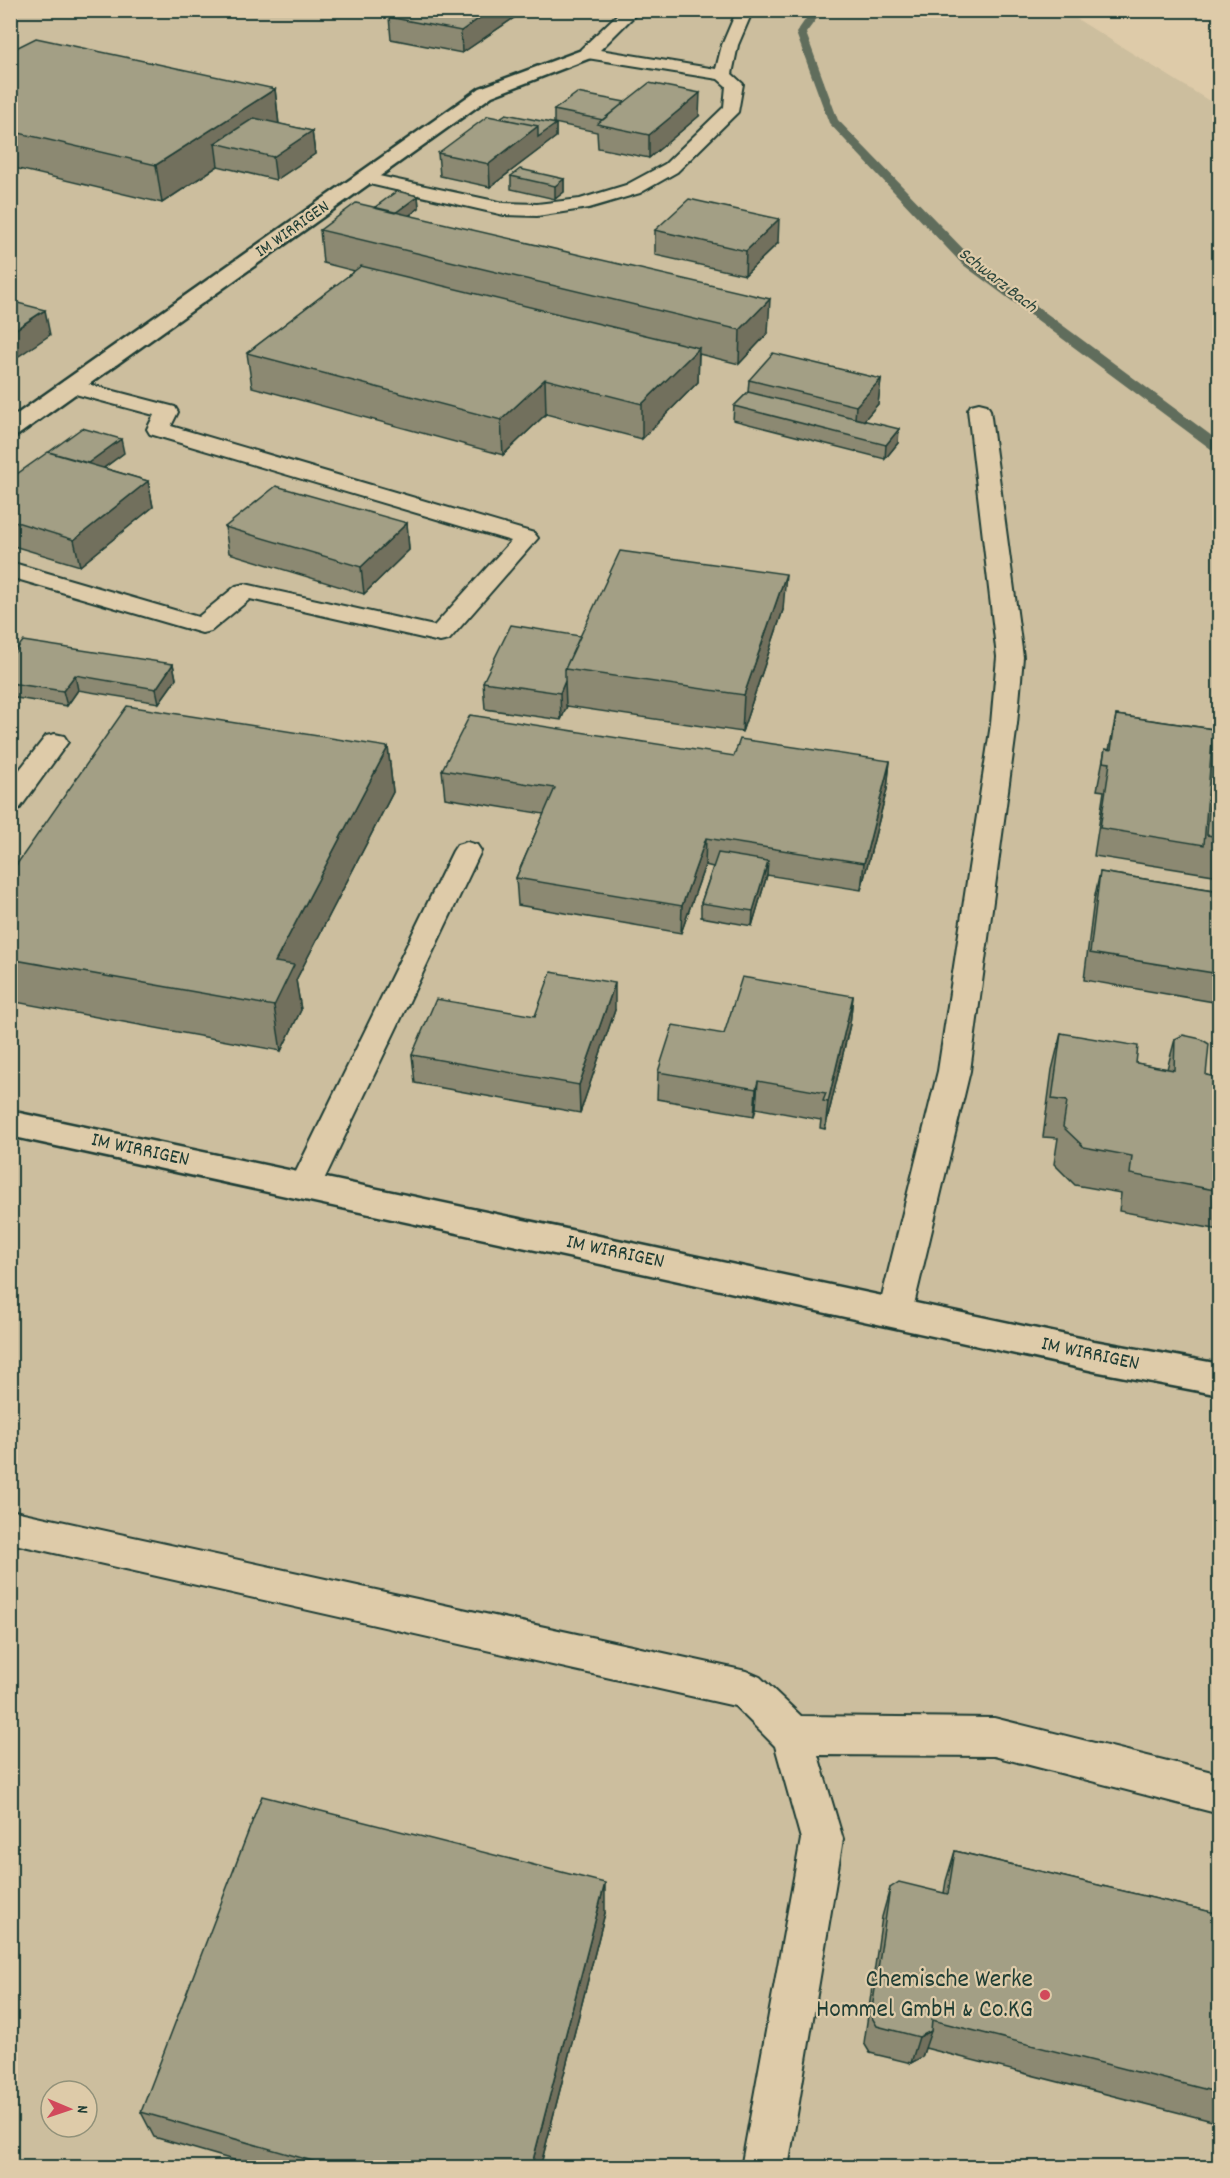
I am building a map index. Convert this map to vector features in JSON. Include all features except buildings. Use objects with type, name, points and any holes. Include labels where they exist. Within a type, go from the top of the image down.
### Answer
[{"type":"street","name":"IM WIRRIGEN","points":[[10,430],[486,92],[587,53]]},
{"type":"street","name":"IM WIRRIGEN","points":[[10,1123],[1094,1356],[1220,1380]]},
{"type":"lane","points":[[587,53],[632,10]]},
{"type":"lane","points":[[723,75],[730,45],[745,10]]},
{"type":"lane","points":[[365,178],[504,209],[537,210],[582,204],[633,189],[671,168],[732,108],[735,84],[723,75],[587,53]]},
{"type":"lane","points":[[10,568],[202,626],[245,591],[440,635],[526,538],[158,429],[167,412],[72,387]]},
{"type":"lane","points":[[895,1313],[954,1071],[1005,724],[1010,657],[979,410]]},
{"type":"lane","points":[[10,802],[54,742]]},
{"type":"lane","points":[[305,1186],[467,851]]},
{"type":"lane","points":[[10,1526],[746,1690],[792,1735],[822,1839],[764,2168]]},
{"type":"lane","points":[[792,1735],[994,1737],[1220,1794]]},
{"type":"shaded area","points":[[11,11],[1064,11],[1219,107],[1219,2167],[11,2168]]},
{"type":"waterway","name":"Schwarz Bach","points":[[818,10],[801,33],[833,121],[967,261],[1220,449]]},
{"type":"place","name":"Chemische Werke Hommel GmbH & Co.KG","points":[[1045,1995]]}]
